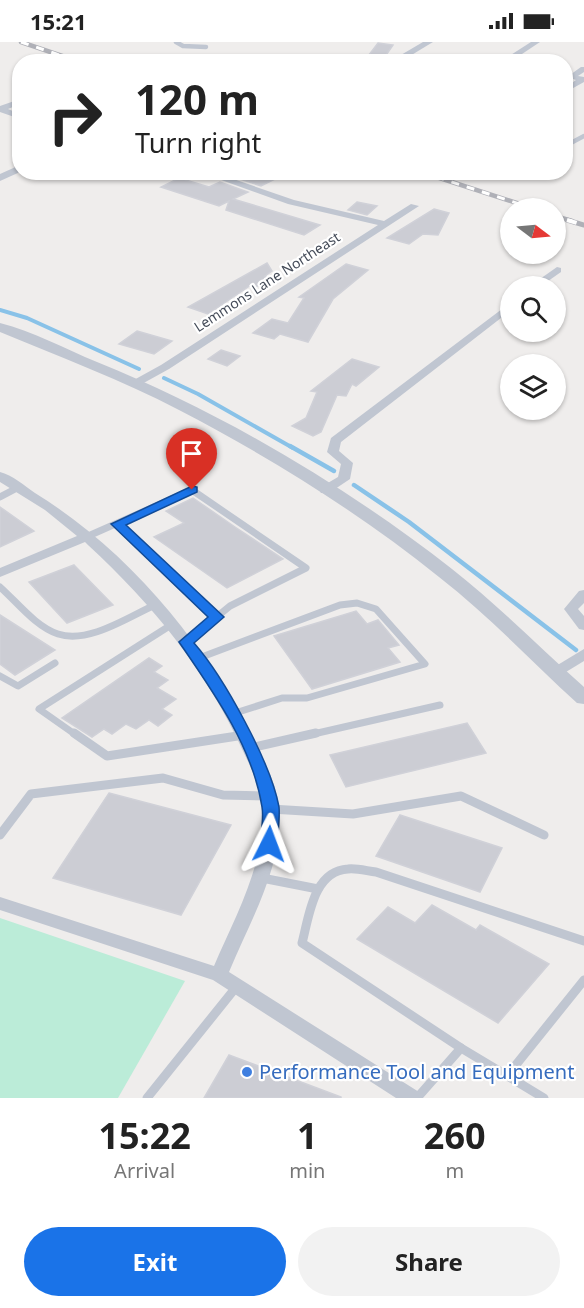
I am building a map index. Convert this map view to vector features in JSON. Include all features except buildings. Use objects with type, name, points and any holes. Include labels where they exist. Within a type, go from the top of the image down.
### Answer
[{"type":"street","points":[[407,54],[429,42]]},
{"type":"street","points":[[517,54],[536,42]]},
{"type":"street","points":[[12,104],[1,109],[12,114]]},
{"type":"street","points":[[226,180],[291,202],[384,224]]},
{"type":"street","name":"Lemmons Lane Northeast","points":[[136,382],[165,367],[414,206]]},
{"type":"street","points":[[549,276],[557,270]]},
{"type":"street","points":[[325,490],[344,479],[347,463],[333,452],[335,441],[500,314]]},
{"type":"street","points":[[0,327],[136,382],[241,438],[382,526],[447,574],[584,698]]},
{"type":"street","points":[[6,483],[63,517],[155,605],[199,658],[247,741],[264,781],[269,803],[269,844],[261,878],[219,975]]},
{"type":"street","points":[[0,573],[86,537]]},
{"type":"street","points":[[584,594],[571,609],[584,627]]},
{"type":"street","points":[[556,672],[584,654]]},
{"type":"street","points":[[0,903],[219,975],[412,1098]]},
{"type":"lane","points":[[176,42],[183,46],[206,47]]},
{"type":"lane","points":[[0,497],[6,483]]},
{"type":"lane","points":[[86,537],[192,490],[306,568],[230,606],[186,642]]},
{"type":"lane","points":[[118,524],[217,617]]},
{"type":"lane","points":[[0,587],[56,634],[68,637],[83,635],[155,605]]},
{"type":"lane","points":[[199,658],[340,605],[357,603],[376,609],[425,664],[306,698],[282,698],[232,714]]},
{"type":"lane","points":[[171,625],[39,709],[107,756],[247,741],[440,705]]},
{"type":"lane","points":[[0,676],[18,686],[55,663]]},
{"type":"lane","points":[[0,835],[31,794],[163,778],[223,795],[353,814],[461,796],[544,835]]},
{"type":"lane","points":[[544,1098],[461,1048],[302,943],[318,889],[326,876],[345,869],[376,872],[584,941]]},
{"type":"lane","points":[[261,878],[318,889]]},
{"type":"lane","points":[[507,1076],[584,981]]},
{"type":"lane","points":[[147,1098],[183,1050],[237,986]]},
{"type":"lane","points":[[417,1098],[461,1048]]},
{"type":"green space","points":[[0,918],[185,981],[118,1098],[0,1098]]},
{"type":"waterway","points":[[0,310],[27,318],[139,369]]},
{"type":"waterway","points":[[164,378],[198,394],[293,448]]},
{"type":"waterway","points":[[290,446],[334,471]]},
{"type":"waterway","points":[[354,485],[409,522],[576,650]]},
{"type":"railway","points":[[21,42],[56,54]]},
{"type":"railway","points":[[446,180],[501,198]]},
{"type":"railway","points":[[566,219],[572,221]]},
{"type":"railway","points":[[567,220],[584,225]]},
{"type":"place","name":"Performance Tool and Equipment","points":[[247,1072]]},
{"type":"route","points":[[192,490],[118,524],[217,617],[186,642],[196,654],[242,730],[264,781],[271,809],[269,844]]}]
